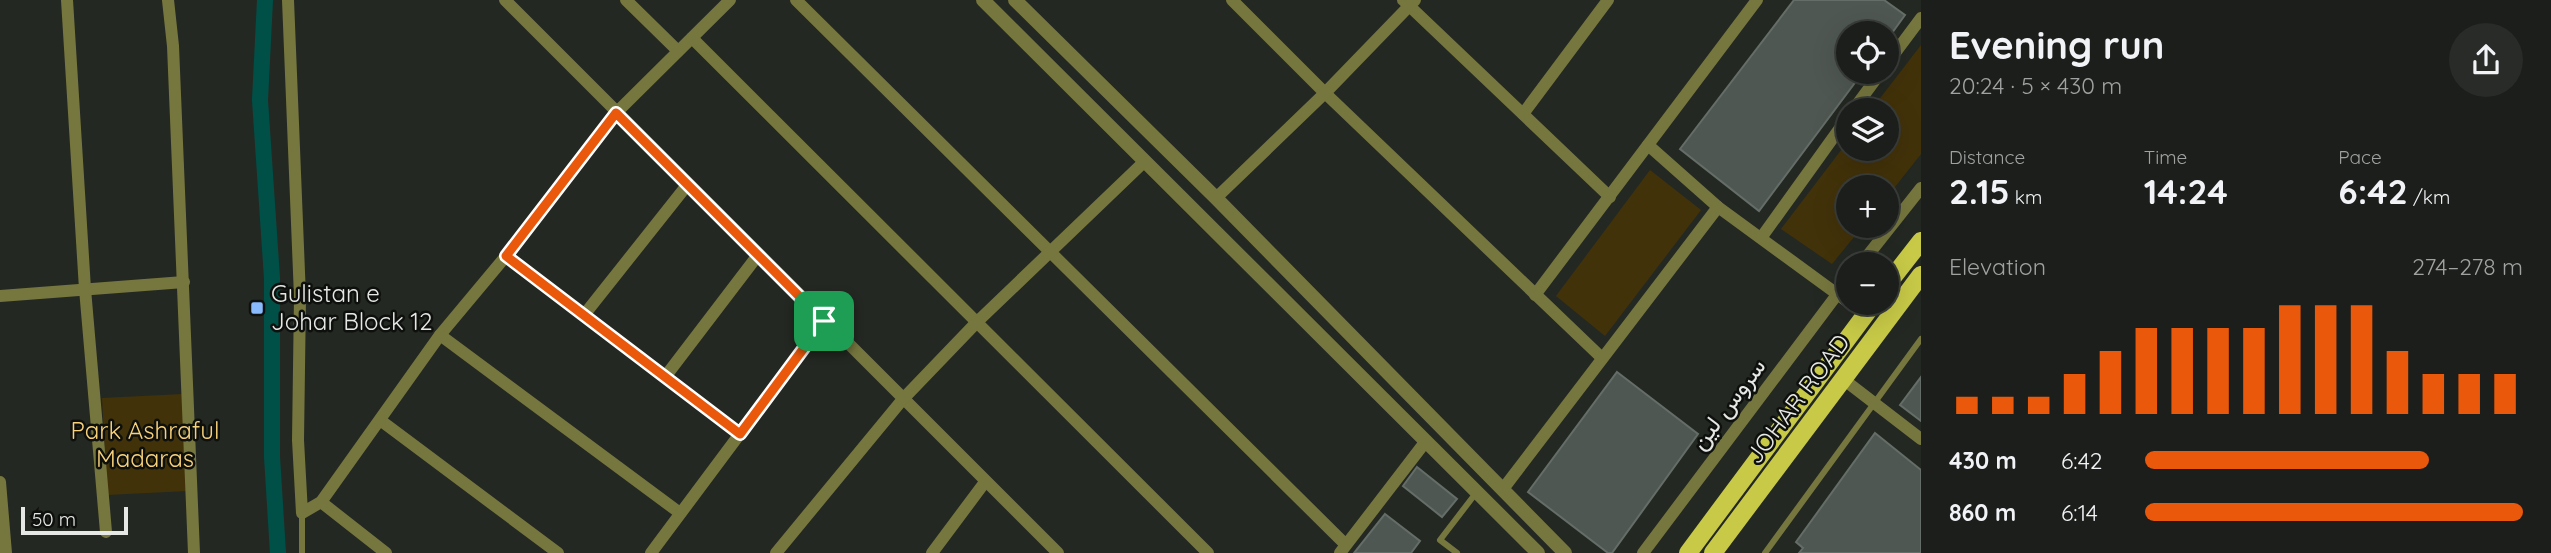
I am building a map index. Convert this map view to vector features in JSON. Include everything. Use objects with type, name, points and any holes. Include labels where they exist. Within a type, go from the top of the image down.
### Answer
[{"type":"main road","points":[[1899,269],[1921,240]]},
{"type":"main road","name":"JOHAR ROAD","points":[[1713,553],[1921,275]]},
{"type":"main road","name":"JOHAR ROAD","points":[[1688,553],[1865,315]]},
{"type":"street","points":[[66,0],[85,289],[106,532]]},
{"type":"street","points":[[169,0],[184,282],[194,553]]},
{"type":"street","points":[[288,0],[300,297],[298,440],[302,513],[321,502],[440,335],[506,256],[616,113],[730,0]]},
{"type":"street","points":[[505,0],[1058,553]]},
{"type":"street","points":[[626,0],[678,51]]},
{"type":"street","points":[[796,0],[1343,548],[1426,441]]},
{"type":"street","points":[[983,0],[1538,553]]},
{"type":"street","points":[[1015,0],[1216,198],[1565,553]]},
{"type":"street","points":[[1231,0],[1602,358]]},
{"type":"street","points":[[1523,114],[1608,0]]},
{"type":"street","points":[[1535,295],[1758,0]]},
{"type":"street","points":[[1216,198],[1325,93],[1409,2],[1610,197]]},
{"type":"street","points":[[1899,48],[1921,18]]},
{"type":"street","points":[[692,38],[1208,553]]},
{"type":"street","points":[[1090,106],[1106,90]]},
{"type":"street","points":[[1761,238],[1836,134]]},
{"type":"street","points":[[1648,145],[1718,207],[1836,292]]},
{"type":"street","points":[[776,553],[903,399],[977,322],[1145,161]]},
{"type":"street","points":[[584,315],[688,184]]},
{"type":"street","points":[[1870,252],[1921,188]]},
{"type":"street","points":[[1503,489],[1718,207]]},
{"type":"street","points":[[665,377],[758,255]]},
{"type":"street","points":[[506,256],[740,434]]},
{"type":"street","points":[[0,296],[184,282]]},
{"type":"street","name":"سروس لین","points":[[1643,553],[1836,310]]},
{"type":"street","points":[[650,553],[824,321]]},
{"type":"street","points":[[440,335],[680,513]]},
{"type":"street","points":[[1843,379],[1921,439]]},
{"type":"street","points":[[380,420],[558,553]]},
{"type":"street","points":[[0,482],[6,553]]},
{"type":"street","points":[[932,553],[985,482]]},
{"type":"street","points":[[321,502],[386,553]]},
{"type":"lane","points":[[1765,553],[1921,339]]},
{"type":"lane","points":[[1457,553],[1440,540],[1477,492]]},
{"type":"lane","points":[[302,513],[302,553]]},
{"type":"green space","points":[[1921,45],[1921,154],[1899,182],[1899,175],[1836,175],[1836,238],[1853,238],[1842,252],[1836,252],[1836,259],[1832,264],[1781,229],[1836,157],[1836,161],[1899,161],[1899,98],[1880,98],[1891,84],[1899,84],[1899,74]]},
{"type":"green space","points":[[1650,170],[1701,210],[1605,336],[1556,296]]},
{"type":"green space","name":"Park Ashraful Madaras","points":[[183,394],[187,491],[107,495],[102,398]]},
{"type":"building","points":[[1794,0],[1884,0],[1905,15],[1899,23],[1899,21],[1836,21],[1836,84],[1854,84],[1844,98],[1836,98],[1836,108],[1759,211],[1680,149]]},
{"type":"building","points":[[1617,372],[1698,434],[1612,553],[1608,553],[1528,492]]},
{"type":"building","points":[[1921,377],[1921,421],[1900,405]]},
{"type":"building","points":[[1875,433],[1921,470],[1921,553],[1799,553],[1803,548],[1796,542]]},
{"type":"building","points":[[1417,467],[1457,499],[1442,517],[1403,486]]},
{"type":"building","points":[[1385,514],[1420,541],[1411,553],[1354,553]]},
{"type":"waterway","points":[[265,0],[260,100],[272,278],[272,457],[278,553]]},
{"type":"place","name":"Gulistan e Johar Block 12","points":[[257,308]]},
{"type":"route","points":[[616,113],[824,321],[740,434],[506,256],[616,113]]}]
